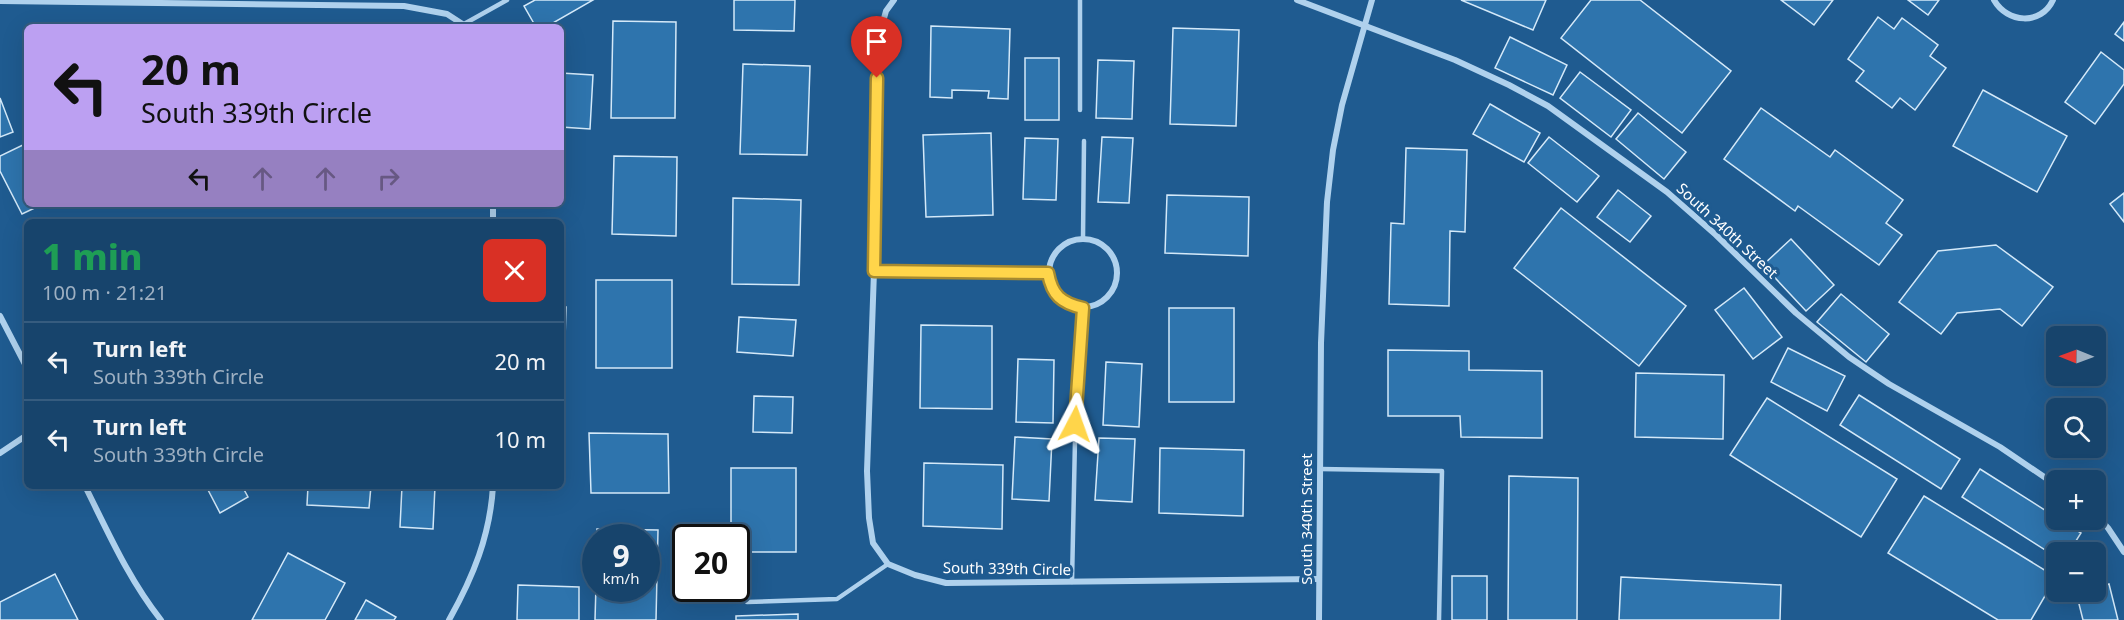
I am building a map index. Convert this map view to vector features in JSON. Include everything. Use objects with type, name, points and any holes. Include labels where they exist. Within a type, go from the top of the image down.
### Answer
[{"type":"street","points":[[888,564],[873,543],[867,471],[874,271],[878,40],[886,10],[894,0]]},
{"type":"street","points":[[1297,0],[1364,26]]},
{"type":"street","name":"South 340th Street","points":[[1319,620],[1321,343],[1327,202],[1333,150],[1342,105],[1372,0]]},
{"type":"street","points":[[1994,0],[2003,12],[2014,18],[2028,19],[2040,15],[2053,0]]},
{"type":"street","points":[[0,1],[341,3],[404,6],[447,14],[463,24]]},
{"type":"street","name":"South 340th Street","points":[[1364,26],[1455,60],[1509,85],[1574,124],[1667,192],[1716,235],[1796,313],[1850,357],[1888,384],[2000,447],[2046,478]]},
{"type":"street","points":[[1083,238],[1096,241],[1108,249],[1115,260],[1118,274],[1107,298],[1096,306],[1083,308],[1069,305],[1058,297],[1050,286],[1048,273],[1051,260],[1059,248],[1070,241],[1083,238]]},
{"type":"street","points":[[874,271],[1048,273]]},
{"type":"street","points":[[0,316],[24,362]]},
{"type":"street","points":[[0,453],[24,437]]},
{"type":"street","points":[[87,489],[117,552],[149,605],[161,620]]},
{"type":"street","points":[[449,620],[476,565],[486,537],[493,489]]},
{"type":"street","points":[[2106,526],[2124,552]]},
{"type":"street","name":"South 339th Circle","points":[[888,564],[915,575],[946,582],[1319,579]]},
{"type":"lane","points":[[469,24],[507,0]]},
{"type":"lane","points":[[1080,0],[1080,110]]},
{"type":"lane","points":[[1083,238],[1084,141]]},
{"type":"lane","points":[[1075,424],[1083,308]]},
{"type":"lane","points":[[1072,582],[1075,440]]},
{"type":"lane","points":[[1320,470],[1442,471],[1439,620]]},
{"type":"lane","points":[[750,602],[837,599],[888,564]]},
{"type":"building","points":[[535,0],[593,0],[551,24],[534,24],[524,6]]},
{"type":"building","points":[[734,0],[795,0],[794,31],[734,30]]},
{"type":"building","points":[[1461,0],[1546,0],[1533,30]]},
{"type":"building","points":[[1591,0],[1640,0],[1731,71],[1682,133],[1561,38]]},
{"type":"building","points":[[1781,0],[1833,0],[1814,25]]},
{"type":"building","points":[[1908,0],[1939,0],[1928,15]]},
{"type":"building","points":[[1878,17],[1894,29],[1902,18],[1938,45],[1930,56],[1946,68],[1915,110],[1900,98],[1892,108],[1856,81],[1864,71],[1848,59]]},
{"type":"building","points":[[613,21],[676,22],[675,118],[611,118]]},
{"type":"building","points":[[2124,22],[2124,41],[2115,34]]},
{"type":"building","points":[[931,26],[1010,29],[1008,99],[988,98],[989,91],[952,90],[952,98],[930,97]]},
{"type":"building","points":[[1173,28],[1239,30],[1236,126],[1170,124]]},
{"type":"building","points":[[1510,37],[1567,65],[1553,95],[1495,68]]},
{"type":"building","points":[[2101,52],[2124,70],[2124,84],[2095,124],[2065,102]]},
{"type":"building","points":[[1025,58],[1059,58],[1059,120],[1025,120]]},
{"type":"building","points":[[1098,60],[1134,61],[1132,119],[1096,118]]},
{"type":"building","points":[[743,64],[810,66],[807,155],[740,154]]},
{"type":"building","points":[[1580,72],[1631,110],[1611,137],[1560,98]]},
{"type":"building","points":[[564,73],[593,75],[590,129],[564,127]]},
{"type":"building","points":[[1983,90],[2067,136],[2037,192],[1953,146]]},
{"type":"building","points":[[0,98],[13,132],[0,137]]},
{"type":"building","points":[[1490,104],[1540,133],[1524,162],[1473,134]]},
{"type":"building","points":[[1761,108],[1830,157],[1835,150],[1903,200],[1886,223],[1902,235],[1879,265],[1798,206],[1795,211],[1724,159]]},
{"type":"building","points":[[1638,113],[1686,152],[1664,179],[1616,139]]},
{"type":"building","points":[[991,133],[993,215],[926,217],[923,135]]},
{"type":"building","points":[[1102,137],[1133,138],[1129,203],[1098,202]]},
{"type":"building","points":[[1549,137],[1599,176],[1577,202],[1528,163]]},
{"type":"building","points":[[1025,138],[1058,139],[1056,200],[1023,199]]},
{"type":"building","points":[[24,144],[24,207],[37,207],[22,214],[0,171],[0,156]]},
{"type":"building","points":[[1406,148],[1467,150],[1465,232],[1450,231],[1449,306],[1389,304],[1391,223],[1404,224]]},
{"type":"building","points":[[614,156],[677,157],[676,236],[612,234]]},
{"type":"building","points":[[1618,190],[1651,216],[1630,242],[1597,217]]},
{"type":"building","points":[[2124,193],[2124,222],[2110,204]]},
{"type":"building","points":[[1167,195],[1249,197],[1248,256],[1165,253]]},
{"type":"building","points":[[733,198],[801,200],[799,285],[732,284]]},
{"type":"building","points":[[1561,208],[1686,306],[1639,366],[1514,268]]},
{"type":"building","points":[[1791,239],[1834,285],[1806,311],[1763,265]]},
{"type":"building","points":[[1996,245],[2053,287],[2022,326],[2000,309],[1957,313],[1941,334],[1899,302],[1938,251]]},
{"type":"building","points":[[596,280],[672,280],[672,368],[596,368]]},
{"type":"building","points":[[1744,288],[1782,337],[1753,359],[1715,310]]},
{"type":"building","points":[[1841,294],[1889,334],[1866,362],[1817,322]]},
{"type":"building","points":[[564,307],[566,307],[564,371]]},
{"type":"building","points":[[1169,308],[1234,308],[1234,402],[1169,402]]},
{"type":"building","points":[[739,317],[796,320],[793,356],[737,352]]},
{"type":"building","points":[[921,325],[992,326],[992,409],[920,408]]},
{"type":"building","points":[[1788,348],[1845,376],[1827,411],[1771,382]]},
{"type":"building","points":[[1388,350],[1469,351],[1469,370],[1542,371],[1542,438],[1461,437],[1460,416],[1388,416]]},
{"type":"building","points":[[1018,359],[1054,360],[1053,423],[1016,422]]},
{"type":"building","points":[[1106,362],[1142,364],[1139,427],[1103,425]]},
{"type":"building","points":[[1636,373],[1724,375],[1723,439],[1635,437]]},
{"type":"building","points":[[1859,395],[1960,459],[1941,489],[1840,425]]},
{"type":"building","points":[[754,396],[793,397],[792,433],[753,432]]},
{"type":"building","points":[[1767,398],[1897,479],[1861,537],[1730,455]]},
{"type":"building","points":[[589,433],[668,434],[669,493],[591,493]]},
{"type":"building","points":[[1015,437],[1052,439],[1049,501],[1012,499]]},
{"type":"building","points":[[1099,438],[1135,439],[1132,502],[1095,500]]},
{"type":"building","points":[[1160,448],[1244,450],[1243,516],[1159,513]]},
{"type":"building","points":[[924,463],[1003,465],[1002,529],[923,526]]},
{"type":"building","points":[[731,468],[796,468],[796,552],[750,552],[750,524],[731,524]]},
{"type":"building","points":[[1980,469],[2046,511],[2046,530],[2076,530],[2081,533],[2075,542],[2046,542],[2046,551],[1962,497]]},
{"type":"building","points":[[1509,476],[1578,478],[1577,620],[1508,620]]},
{"type":"building","points":[[208,489],[244,489],[248,497],[220,513]]},
{"type":"building","points":[[308,489],[371,489],[369,508],[307,505]]},
{"type":"building","points":[[402,489],[435,489],[433,529],[400,527]]},
{"type":"building","points":[[1924,496],[2046,571],[2046,594],[2031,620],[1998,620],[1888,553]]},
{"type":"building","points":[[288,553],[345,583],[325,620],[252,620]]},
{"type":"building","points":[[55,574],[78,620],[0,620],[0,602]]},
{"type":"building","points":[[1452,576],[1487,576],[1487,620],[1452,620]]},
{"type":"building","points":[[1621,577],[1781,585],[1780,620],[1619,620]]},
{"type":"building","points":[[2109,584],[2118,620],[2083,620],[2078,602],[2106,602],[2106,585]]},
{"type":"building","points":[[518,585],[579,587],[579,620],[517,620]]},
{"type":"building","points":[[366,600],[396,617],[394,620],[355,620]]},
{"type":"building","points":[[596,602],[656,602],[656,620],[595,620]]},
{"type":"building","points":[[798,614],[798,620],[736,620],[736,616]]},
{"type":"route","points":[[877,78],[874,271],[1048,273],[1050,286],[1058,297],[1069,305],[1083,308],[1075,424]]}]
